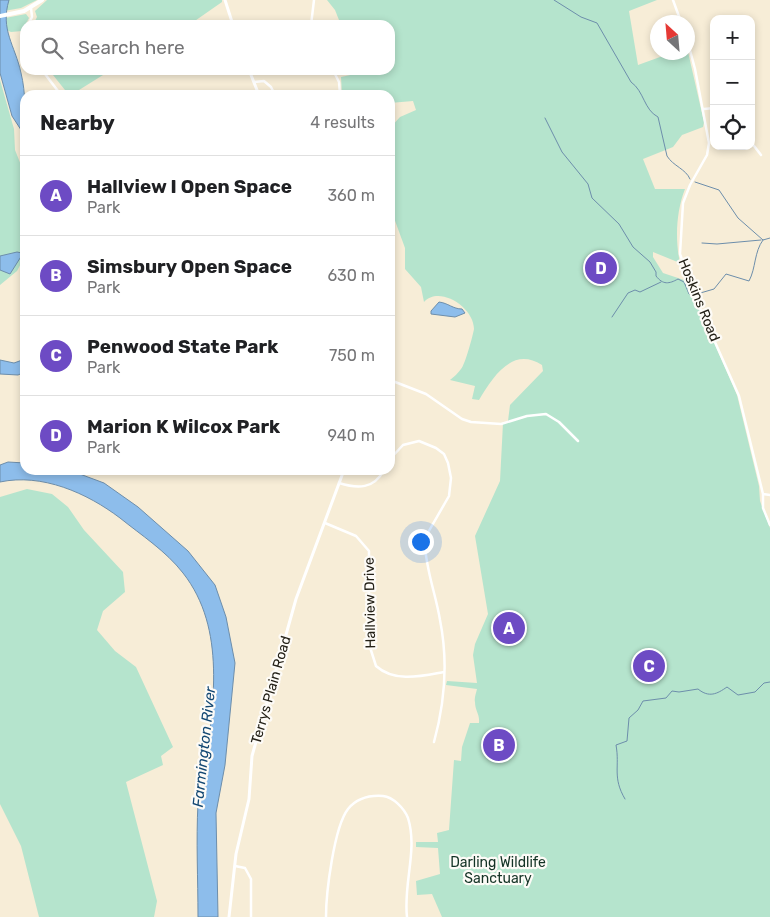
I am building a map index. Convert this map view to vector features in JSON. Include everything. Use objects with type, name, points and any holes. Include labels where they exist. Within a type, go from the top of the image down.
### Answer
[{"type":"main road","points":[[0,16],[31,8],[42,0]]},
{"type":"street","points":[[225,0],[231,20]]},
{"type":"street","points":[[312,20],[314,0]]},
{"type":"street","points":[[673,0],[678,15]]},
{"type":"street","points":[[30,20],[31,8]]},
{"type":"street","name":"Hoskins Road","points":[[692,60],[704,109],[709,150],[683,203],[681,258],[698,304],[739,396],[763,494],[763,508],[770,524]]},
{"type":"street","points":[[46,75],[57,90]]},
{"type":"street","points":[[250,75],[256,90]]},
{"type":"street","points":[[336,75],[339,90]]},
{"type":"street","points":[[253,83],[264,81],[272,90]]},
{"type":"street","points":[[704,109],[710,108]]},
{"type":"street","points":[[755,148],[760,156]]},
{"type":"street","points":[[395,382],[426,394],[462,419],[471,422],[501,424],[527,416],[546,414],[559,422],[578,441]]},
{"type":"street","points":[[395,454],[403,445],[420,441],[427,443],[444,454],[450,467],[449,496],[426,536],[424,545],[442,628],[444,672],[442,707],[434,742]]},
{"type":"street","name":"Terrys Plain Road","points":[[229,917],[236,854],[249,799],[254,749],[296,599],[342,475]]},
{"type":"street","points":[[339,483],[355,488],[364,487],[380,475]]},
{"type":"street","points":[[763,494],[770,495]]},
{"type":"street","name":"Hallview Drive","points":[[325,523],[356,536],[369,551],[369,644],[376,666],[392,674],[416,678],[444,672]]},
{"type":"street","points":[[326,917],[328,877],[344,817],[350,807],[358,800],[373,796],[389,798],[401,806],[407,817],[411,845],[406,902],[407,917]]},
{"type":"street","points":[[236,866],[245,868],[251,878],[251,917]]},
{"type":"green space","points":[[6,0],[37,0],[21,8],[4,11]]},
{"type":"green space","points":[[47,0],[222,0],[222,2],[196,20],[36,20],[37,17],[35,11]]},
{"type":"green space","name":"Darling Wildlife Sanctuary","points":[[327,0],[657,0],[629,11],[638,65],[652,60],[690,60],[704,122],[703,127],[682,135],[673,147],[643,159],[655,189],[685,189],[677,226],[677,245],[680,263],[653,252],[653,257],[663,273],[687,281],[737,395],[759,486],[760,501],[770,528],[770,917],[442,917],[432,894],[417,895],[416,881],[440,874],[438,848],[416,847],[416,842],[438,842],[437,833],[449,830],[454,760],[461,761],[462,747],[470,723],[479,723],[475,701],[477,689],[446,685],[447,681],[477,683],[473,655],[475,644],[488,614],[475,536],[500,481],[503,423],[508,421],[510,405],[543,371],[542,365],[531,360],[521,359],[513,362],[497,374],[479,400],[472,399],[475,386],[450,380],[465,362],[474,329],[472,321],[462,306],[446,297],[430,297],[424,302],[421,287],[405,269],[405,248],[395,221],[395,122],[400,117],[416,110],[413,101],[395,103],[395,90],[342,90],[341,77],[350,75],[395,75],[395,20],[339,20],[335,10]]},
{"type":"green space","points":[[26,14],[29,18],[28,20],[20,20],[20,31],[11,32],[0,27],[0,19]]},
{"type":"green space","points":[[53,75],[103,75],[79,90],[65,90]]},
{"type":"green space","points":[[0,80],[14,129],[15,150],[20,162],[20,265],[17,271],[0,285]]},
{"type":"green space","points":[[27,489],[52,494],[68,507],[84,530],[123,572],[125,592],[103,611],[97,630],[115,651],[136,667],[173,747],[161,756],[163,765],[126,782],[157,901],[154,917],[39,917],[21,846],[0,804],[0,497]]},
{"type":"water","points":[[0,0],[9,0],[6,20],[7,29],[24,88],[24,90],[20,90],[20,128],[12,116],[0,73]]},
{"type":"water","points":[[20,253],[20,258],[10,274],[0,270],[0,256]]},
{"type":"water","points":[[439,302],[462,309],[465,313],[455,317],[431,314],[431,311]]},
{"type":"water","points":[[0,360],[14,363],[20,361],[20,374],[0,374]]},
{"type":"water","points":[[8,462],[20,463],[20,475],[82,475],[104,483],[138,507],[188,551],[215,585],[226,617],[235,663],[225,765],[216,813],[218,917],[198,917],[198,799],[205,770],[211,720],[214,668],[206,618],[197,595],[183,573],[161,550],[107,509],[79,493],[48,483],[32,480],[0,482],[0,465]]},
{"type":"waterway","points":[[554,0],[581,17],[597,23],[631,82],[639,90],[653,114],[658,117],[667,156],[690,179]]},
{"type":"waterway","points":[[545,118],[562,152],[588,184],[592,198],[619,224],[633,247],[650,262],[656,272],[656,276],[669,283],[678,279],[684,282],[689,294],[692,294]]},
{"type":"waterway","points":[[695,182],[719,190],[738,218],[763,240],[770,238]]},
{"type":"waterway","points":[[702,243],[717,244],[761,240]]},
{"type":"waterway","points":[[697,294],[714,289],[726,274],[749,281],[758,250],[763,240]]},
{"type":"waterway","points":[[612,317],[628,293],[635,290],[640,292],[661,282]]},
{"type":"waterway","points":[[625,799],[617,778],[616,745],[627,741],[629,718],[638,710],[643,701],[666,698],[672,691],[679,692],[698,689],[702,692],[713,694],[727,687],[738,695],[755,692],[764,683],[770,682]]},
{"type":"place","name":"Marion K Wilcox Park","points":[[601,268]]},
{"type":"place","name":"Hallview I Open Space","points":[[509,628]]},
{"type":"place","name":"Penwood State Park","points":[[649,666]]},
{"type":"place","name":"Simsbury Open Space","points":[[499,745]]},
{"type":"water label","name":"Farmington River","points":[[204,747]]}]
